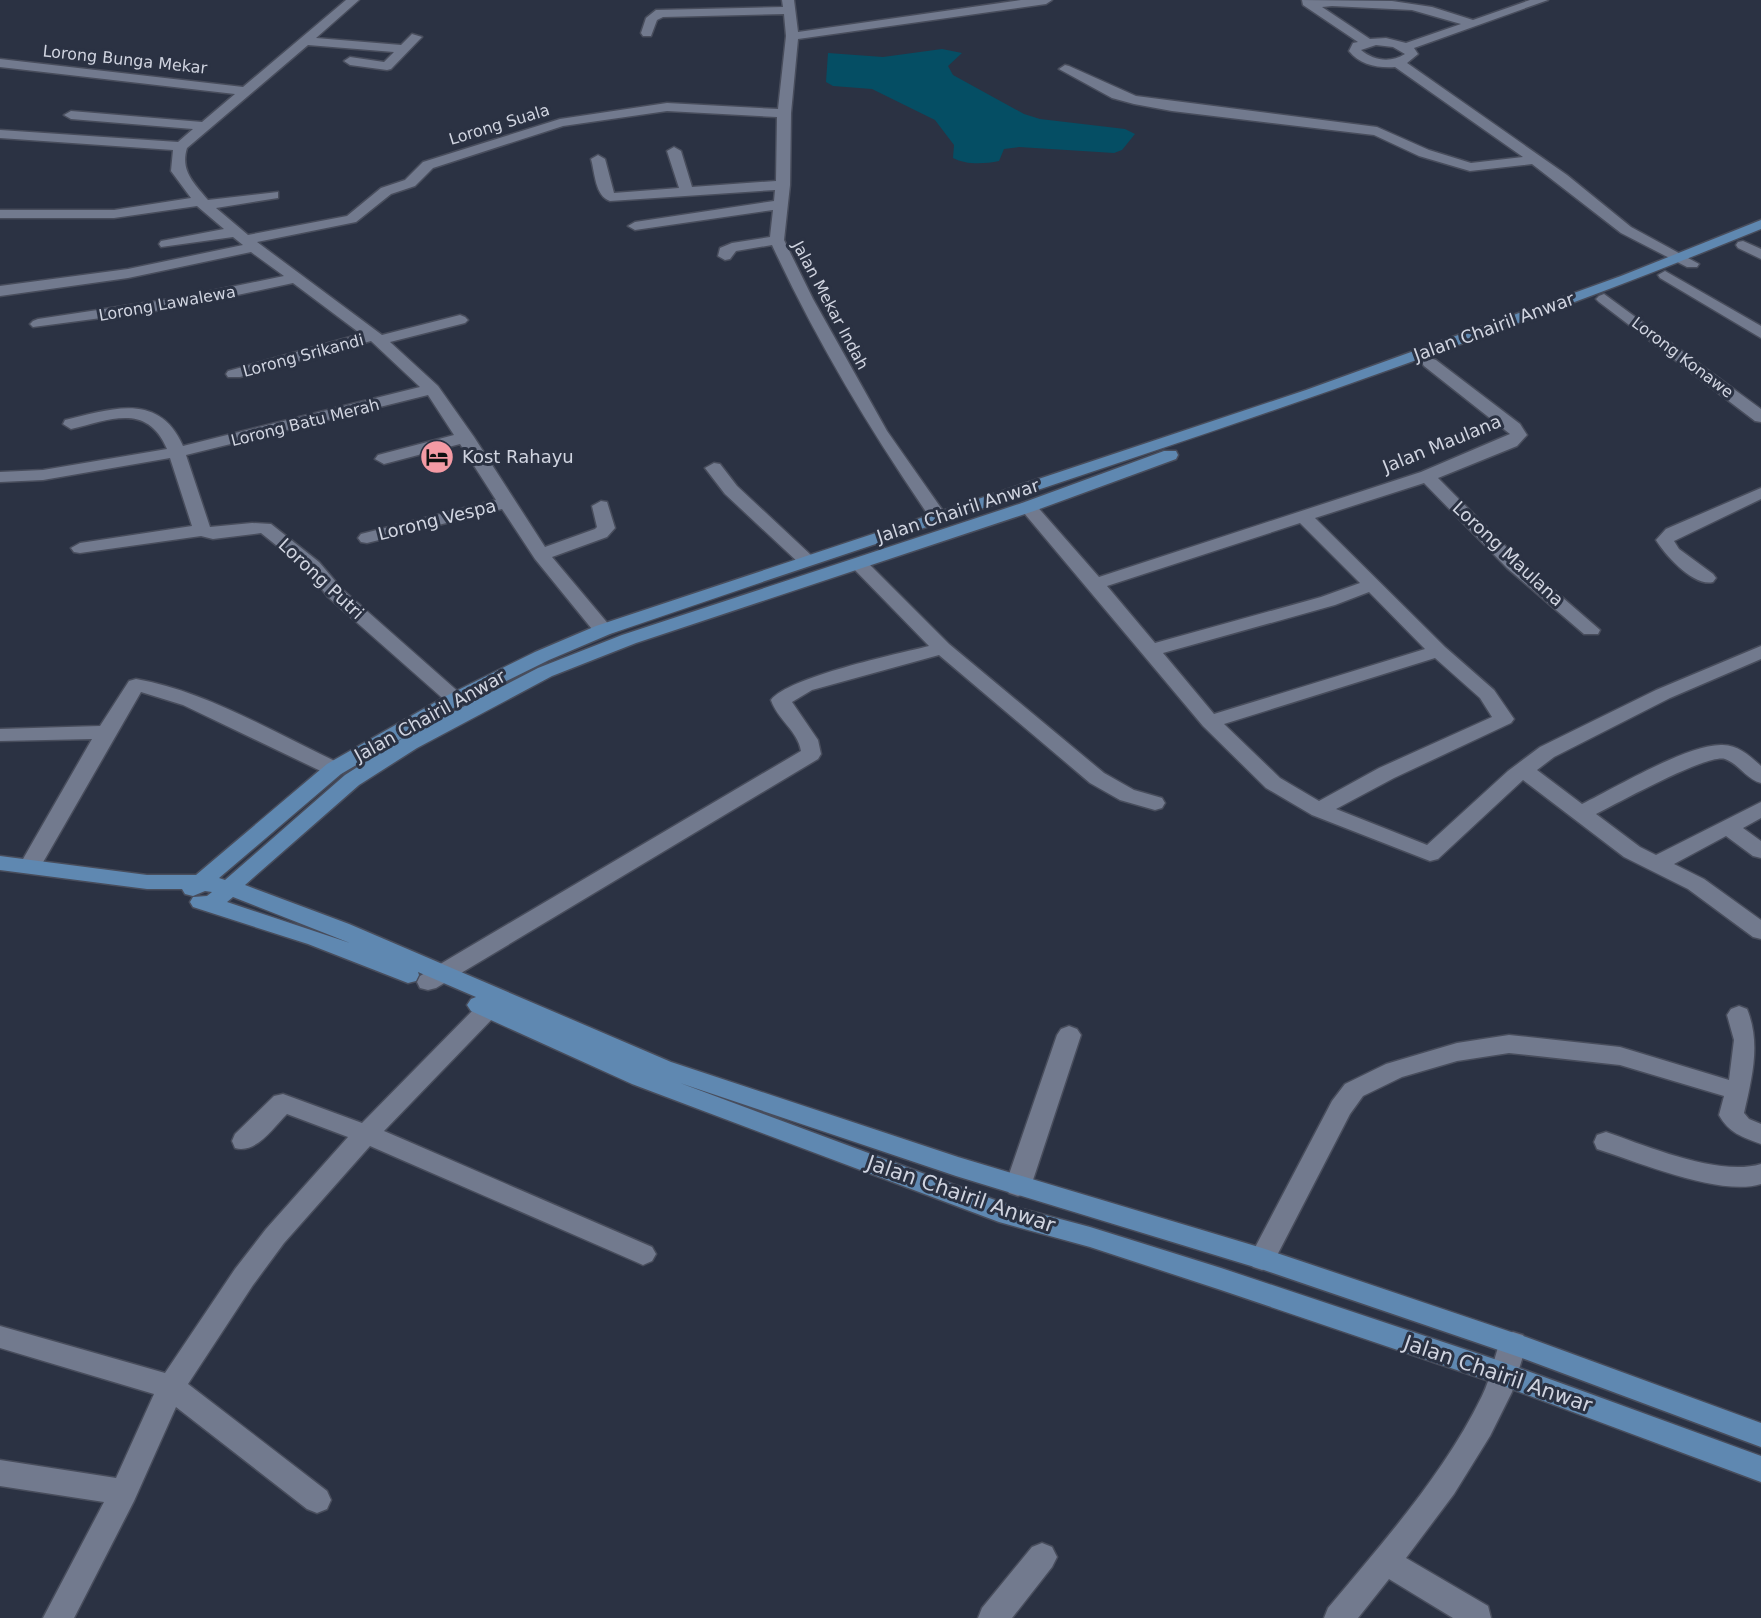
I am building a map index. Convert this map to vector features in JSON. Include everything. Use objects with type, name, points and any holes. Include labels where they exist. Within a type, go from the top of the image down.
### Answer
[{"type":"main road","name":"Jalan Chairil Anwar","points":[[210,906],[276,844],[352,780],[453,719],[545,673],[629,639],[1113,477],[1604,299],[1665,275],[1685,260],[1761,224]]},
{"type":"main road","name":"Jalan Chairil Anwar","points":[[193,889],[334,769],[455,699],[542,656],[603,630],[1312,393],[1685,260],[1761,238]]},
{"type":"main road","points":[[1097,465],[1113,477]]},
{"type":"main road","name":"Jalan Chairil Anwar","points":[[0,863],[193,889],[230,888],[341,930],[488,1009],[642,1078],[997,1211],[1221,1279],[1503,1374],[1761,1469]]},
{"type":"main road","name":"Jalan Chairil Anwar","points":[[193,889],[210,906],[434,978],[663,1068],[1018,1186],[1111,1211],[1262,1259],[1513,1343],[1761,1435]]},
{"type":"street","points":[[353,0],[181,146],[177,158],[178,171],[202,203],[376,338],[432,389],[541,555],[603,630]]},
{"type":"street","points":[[792,36],[1046,0]]},
{"type":"street","points":[[1405,47],[1542,0]]},
{"type":"street","points":[[1308,2],[1388,1],[1429,8],[1471,23]]},
{"type":"street","points":[[1308,2],[1366,43]]},
{"type":"street","points":[[647,33],[652,18],[660,13],[788,5]]},
{"type":"street","name":"Jalan Mekar Indah","points":[[788,5],[792,36],[784,113],[783,184],[777,240],[805,299],[879,431],[939,518]]},
{"type":"street","points":[[350,61],[387,66],[416,37]]},
{"type":"street","points":[[306,41],[404,49]]},
{"type":"street","points":[[1387,42],[1405,47],[1412,54],[1405,61],[1377,62],[1359,56],[1355,51],[1357,46],[1366,43],[1387,42]]},
{"type":"street","points":[[1398,62],[1535,159],[1626,230],[1685,260]]},
{"type":"street","name":"Lorong Bunga Mekar","points":[[0,63],[245,91]]},
{"type":"street","points":[[1065,69],[1133,100],[1377,131],[1424,153],[1470,167],[1535,159]]},
{"type":"street","name":"Lorong Suala","points":[[245,239],[351,219],[386,191],[410,183],[428,165],[578,119],[667,107],[784,113]]},
{"type":"street","points":[[71,115],[206,126]]},
{"type":"street","points":[[0,134],[181,146]]},
{"type":"street","points":[[674,151],[687,192]]},
{"type":"street","points":[[598,159],[606,192],[610,197],[783,184]]},
{"type":"street","points":[[0,214],[114,214],[274,195]]},
{"type":"street","points":[[635,226],[752,211],[781,204]]},
{"type":"street","points":[[166,244],[245,239]]},
{"type":"street","points":[[0,291],[97,280],[187,263],[245,239]]},
{"type":"street","points":[[725,256],[725,251],[732,247],[777,240]]},
{"type":"street","points":[[1742,245],[1761,256]]},
{"type":"street","points":[[1665,275],[1761,333]]},
{"type":"street","name":"Lorong Lawalewa","points":[[38,324],[177,303],[296,278]]},
{"type":"street","name":"Lorong Konawe","points":[[1604,299],[1761,417]]},
{"type":"street","name":"Lorong Srikandi","points":[[234,374],[460,320]]},
{"type":"street","name":"Jalan Maulana","points":[[1095,584],[1426,476],[1511,442],[1519,435],[1514,428],[1430,363]]},
{"type":"street","name":"Lorong Batu Merah","points":[[0,477],[43,475],[177,452],[432,389]]},
{"type":"street","points":[[72,424],[124,413],[150,414],[169,429],[202,530]]},
{"type":"street","points":[[384,460],[466,438]]},
{"type":"street","points":[[714,468],[731,490],[806,560]]},
{"type":"street","name":"Lorong Maulana","points":[[1426,476],[1513,564],[1591,630]]},
{"type":"street","points":[[1707,578],[1672,552],[1665,540],[1672,533],[1761,494]]},
{"type":"street","name":"Lorong Vespa","points":[[367,538],[508,502]]},
{"type":"street","points":[[541,555],[601,533],[607,528],[601,506]]},
{"type":"street","points":[[1028,507],[1210,722],[1273,783],[1319,810],[1430,854],[1547,752],[1663,694],[1761,652]]},
{"type":"street","points":[[1303,516],[1438,651],[1487,694],[1504,719],[1371,780],[1319,810]]},
{"type":"street","name":"Lorong Putri","points":[[80,548],[202,530],[213,534],[265,528],[313,566],[335,593],[455,699]]},
{"type":"street","points":[[858,563],[942,648],[1097,778],[1127,795],[1155,803]]},
{"type":"street","points":[[1148,651],[1328,601],[1372,585]]},
{"type":"street","points":[[434,978],[811,754],[810,743],[782,708],[781,700],[787,694],[805,686],[942,648]]},
{"type":"street","points":[[1210,722],[1438,651]]},
{"type":"street","points":[[30,866],[134,687],[140,685],[190,701],[334,769]]},
{"type":"street","points":[[0,735],[107,732]]},
{"type":"street","points":[[1581,813],[1669,770],[1719,751],[1730,753],[1761,776]]},
{"type":"street","points":[[1524,770],[1632,852],[1696,884],[1761,931]]},
{"type":"street","points":[[1656,864],[1761,809]]},
{"type":"street","points":[[1727,827],[1761,851]]},
{"type":"street","points":[[58,1618],[124,1492],[171,1387],[275,1236],[366,1133],[488,1009]]},
{"type":"street","points":[[1739,1015],[1747,1031],[1748,1044],[1731,1115],[1734,1122],[1761,1134]]},
{"type":"street","points":[[1018,1186],[1069,1035]]},
{"type":"street","points":[[1262,1259],[1309,1165],[1347,1099],[1354,1090],[1394,1070],[1457,1052],[1509,1044],[1620,1056],[1736,1091]]},
{"type":"street","points":[[244,1141],[283,1103],[366,1133],[643,1254]]},
{"type":"street","points":[[1606,1142],[1717,1175],[1746,1180],[1761,1174]]},
{"type":"street","points":[[0,1337],[171,1387],[317,1500]]},
{"type":"street","points":[[1339,1618],[1461,1458],[1495,1398],[1513,1343]]},
{"type":"street","points":[[0,1473],[124,1492]]},
{"type":"street","points":[[993,1618],[1042,1557]]},
{"type":"street","points":[[1385,1561],[1477,1616]]},
{"type":"water","points":[[942,49],[962,53],[948,66],[953,75],[1024,114],[1040,119],[1125,129],[1135,134],[1122,150],[1114,153],[1019,147],[1004,149],[999,161],[969,163],[953,158],[954,145],[935,120],[872,89],[833,86],[826,82],[828,53],[883,57]]},
{"type":"place","name":"Kost Rahayu","points":[[437,457]]}]
